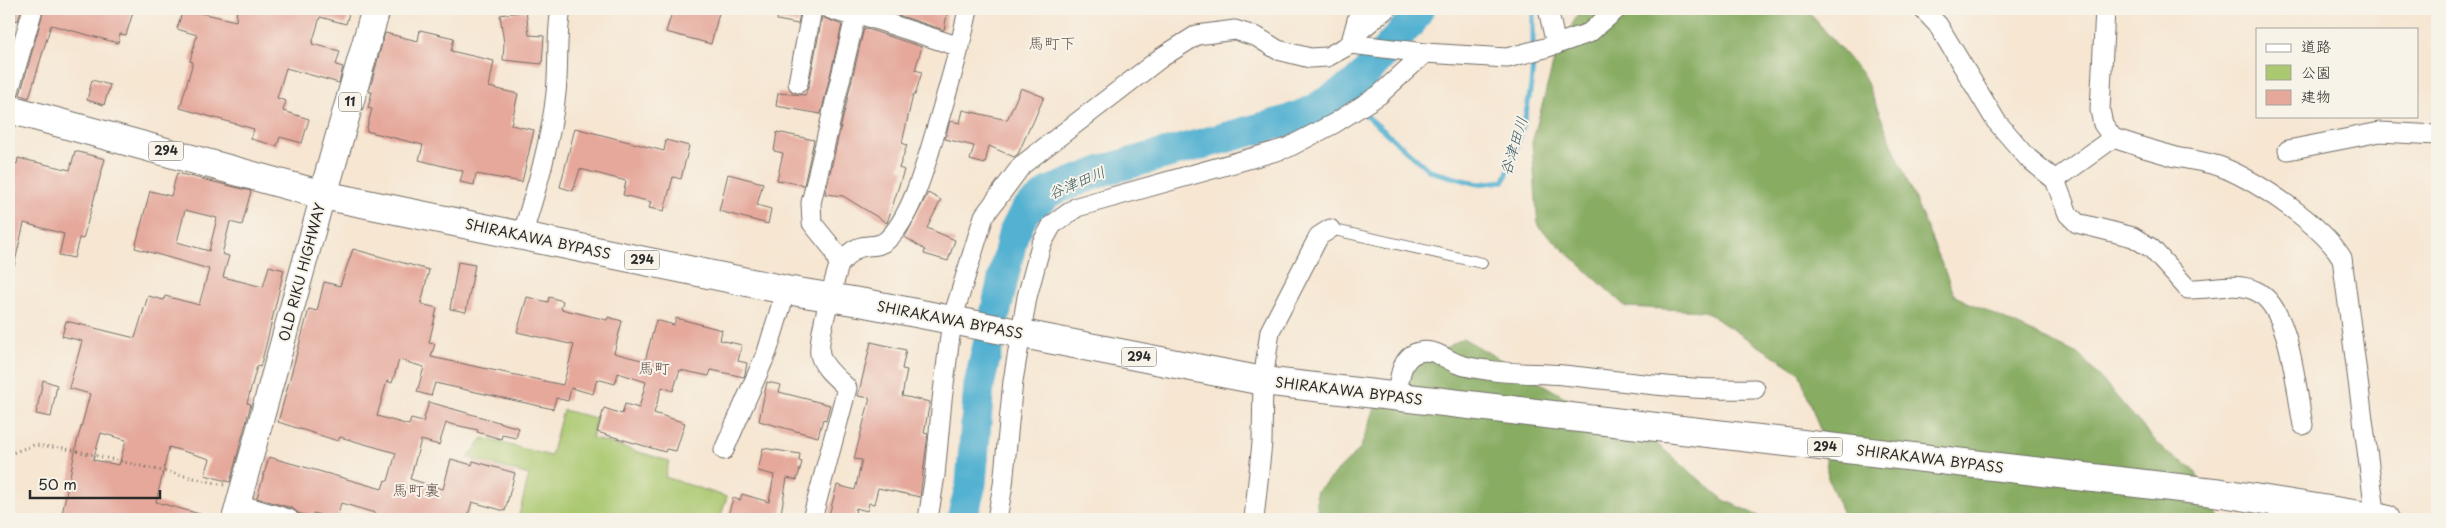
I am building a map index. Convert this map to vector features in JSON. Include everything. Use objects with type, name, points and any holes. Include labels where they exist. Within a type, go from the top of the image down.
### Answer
[{"type":"main road","name":"11","points":[[323,195],[376,9]]},
{"type":"main road","name":"OLD RIKU HIGHWAY","points":[[9,108],[323,195]]},
{"type":"main road","name":"SHIRAKAWA BYPASS","points":[[323,195],[786,290],[830,296],[1263,381],[2222,493],[2379,518]]},
{"type":"street","points":[[9,91],[33,9]]},
{"type":"street","points":[[522,236],[551,126],[556,93],[557,46],[561,9]]},
{"type":"street","points":[[798,83],[812,9]]},
{"type":"street","points":[[830,9],[856,13],[960,47]]},
{"type":"street","points":[[812,519],[847,388],[826,365],[820,354],[830,296],[839,265],[858,248],[879,246],[888,240],[909,208],[921,177],[960,47],[968,9]]},
{"type":"street","points":[[1352,40],[1360,9]]},
{"type":"street","points":[[928,519],[935,476],[942,400],[957,321],[984,216],[1022,165],[1162,56],[1197,36],[1235,30],[1257,37],[1278,50],[1310,58],[1327,57],[1352,40],[1386,9]]},
{"type":"street","points":[[1548,9],[1551,47]]},
{"type":"street","points":[[1352,40],[1425,53],[1507,58],[1551,47],[1589,33],[1617,9]]},
{"type":"street","points":[[1923,9],[1938,25],[1996,120],[2028,158],[2055,180],[2065,209],[2077,223],[2133,237],[2151,248],[2188,289],[2234,286],[2257,291],[2274,307],[2288,344],[2302,425]]},
{"type":"street","points":[[2106,9],[2100,110],[2103,124],[2113,138],[2154,151],[2222,168],[2237,174],[2314,225],[2333,244],[2342,258],[2379,518]]},
{"type":"street","points":[[839,265],[833,250],[812,223],[811,202],[856,13]]},
{"type":"street","points":[[997,519],[1003,485],[1017,334],[1041,245],[1052,225],[1077,207],[1287,148],[1334,123],[1380,95],[1425,53]]},
{"type":"street","points":[[2288,150],[2380,132],[2437,135]]},
{"type":"street","points":[[2055,180],[2113,138]]},
{"type":"street","name":"OLD RIKU HIGHWAY","points":[[238,504],[323,195]]},
{"type":"street","points":[[1254,519],[1262,443],[1263,381],[1270,331],[1319,236],[1330,229]]},
{"type":"street","points":[[724,450],[767,352],[786,290]]},
{"type":"street","points":[[1397,397],[1401,372],[1408,360],[1418,352],[1431,351],[1458,364],[1488,370],[1562,375],[1661,387],[1707,390],[1755,388]]},
{"type":"street","points":[[238,504],[289,519]]},
{"type":"lane","points":[[1330,229],[1482,263]]},
{"type":"path","points":[[9,454],[34,445],[64,448],[238,504]]},
{"type":"green space","points":[[1581,9],[1806,9],[1864,76],[1955,296],[2080,355],[2165,452],[2193,468],[2221,519],[1845,519],[1828,478],[1824,441],[1799,372],[1704,311],[1626,307],[1538,226],[1532,143],[1556,53]]},
{"type":"green space","points":[[1463,338],[1563,396],[1658,445],[1724,500],[1765,519],[1318,519],[1316,492],[1360,449],[1383,386]]},
{"type":"green space","points":[[563,410],[596,418],[592,438],[669,461],[665,477],[727,497],[720,519],[518,519],[529,475],[468,458],[483,438],[551,456]]},
{"type":"building","points":[[9,9],[21,9],[18,21],[9,18]]},
{"type":"building","points":[[44,9],[134,9],[126,35],[120,34],[118,43],[51,25],[29,98],[20,95]]},
{"type":"building","points":[[183,9],[236,21],[237,9],[350,9],[346,24],[320,17],[312,44],[340,51],[336,65],[343,67],[339,83],[286,68],[277,98],[286,101],[283,111],[309,119],[302,143],[280,137],[277,146],[251,139],[254,129],[180,108],[193,62],[190,61],[197,35],[177,29]]},
{"type":"building","points":[[673,9],[720,9],[711,44],[666,32]]},
{"type":"building","points":[[779,9],[801,9],[798,24],[777,20]]},
{"type":"building","points":[[879,9],[948,9],[944,30]]},
{"type":"building","points":[[526,11],[529,35],[544,36],[542,64],[503,60],[504,43],[500,15]]},
{"type":"building","points":[[822,17],[842,25],[821,114],[776,106],[778,93],[805,95],[809,85]]},
{"type":"building","points":[[864,28],[922,47],[915,70],[922,72],[915,95],[913,95],[902,143],[907,145],[899,168],[904,170],[887,223],[843,196],[825,194]]},
{"type":"building","points":[[420,30],[454,38],[451,51],[494,61],[489,87],[518,94],[511,125],[534,130],[522,182],[476,174],[474,185],[460,182],[463,171],[419,160],[423,145],[366,131],[372,109],[368,108],[372,92],[369,92],[385,33],[418,41]]},
{"type":"building","points":[[92,80],[110,85],[104,105],[87,100]]},
{"type":"building","points":[[1021,88],[1044,97],[1018,154],[1014,157],[989,146],[985,164],[970,160],[974,146],[945,139],[950,121],[960,123],[963,110],[1007,120]]},
{"type":"building","points":[[575,128],[664,151],[666,140],[689,146],[681,179],[673,177],[664,211],[649,208],[651,202],[623,195],[626,181],[580,169],[573,191],[560,187]]},
{"type":"building","points":[[777,132],[814,140],[804,185],[777,180],[783,153],[774,151]]},
{"type":"building","points":[[75,151],[105,159],[83,239],[79,238],[74,258],[59,255],[64,234],[24,223],[14,266],[9,266],[9,162],[17,164],[18,158],[70,170]]},
{"type":"building","points":[[177,173],[251,191],[242,225],[230,222],[222,254],[229,256],[223,277],[263,287],[269,266],[284,270],[260,367],[257,366],[247,403],[251,404],[230,482],[205,475],[210,459],[169,447],[156,502],[203,515],[203,519],[61,519],[77,442],[90,394],[69,388],[82,341],[62,336],[66,321],[135,338],[148,296],[164,300],[165,296],[199,305],[209,269],[135,248],[150,191],[171,196]],"holes":[[[185,210],[217,218],[209,251],[177,242]],[[101,433],[126,440],[119,465],[93,460]]]},
{"type":"building","points":[[728,174],[763,183],[757,205],[771,209],[768,224],[719,211]]},
{"type":"building","points":[[928,193],[941,200],[927,228],[955,240],[948,261],[924,254],[925,250],[905,237]]},
{"type":"building","points":[[353,249],[429,270],[421,304],[437,308],[429,343],[435,344],[431,357],[563,385],[574,345],[517,332],[527,297],[548,302],[549,297],[563,301],[561,309],[607,320],[608,317],[622,321],[614,353],[645,361],[656,320],[674,325],[676,318],[722,330],[720,340],[742,345],[738,361],[747,363],[745,374],[744,377],[711,370],[709,376],[680,370],[673,391],[662,387],[654,413],[685,423],[676,451],[666,449],[665,452],[597,432],[604,408],[622,414],[625,404],[639,408],[646,382],[618,373],[615,384],[597,379],[593,394],[571,388],[568,401],[556,398],[553,409],[435,383],[431,396],[417,392],[424,367],[399,360],[392,383],[387,381],[377,416],[409,425],[411,419],[423,422],[429,402],[519,428],[516,438],[502,435],[501,439],[477,432],[478,430],[446,423],[439,445],[421,440],[410,479],[443,489],[451,459],[472,465],[473,461],[515,473],[505,511],[472,502],[467,519],[418,519],[406,516],[405,519],[373,519],[375,513],[341,503],[337,519],[313,513],[312,517],[298,513],[292,508],[257,498],[269,457],[382,489],[385,480],[388,481],[396,453],[340,437],[338,441],[278,422],[309,309],[317,311],[324,282],[340,286]]},
{"type":"building","points":[[458,262],[475,265],[466,312],[450,309]]},
{"type":"building","points":[[871,342],[906,350],[902,369],[907,370],[902,396],[930,402],[924,433],[928,434],[920,497],[878,488],[874,504],[869,503],[867,511],[856,508],[854,519],[828,519],[837,485],[855,490],[862,460],[854,459],[870,398],[858,396]]},
{"type":"building","points":[[43,380],[57,385],[51,417],[36,414]]},
{"type":"building","points":[[767,382],[781,385],[779,392],[830,405],[826,420],[823,419],[818,437],[759,421]]},
{"type":"building","points":[[763,448],[800,454],[799,461],[802,462],[797,480],[787,478],[780,519],[727,519],[733,498],[740,500],[742,494],[769,502],[774,475],[758,471]]},
{"type":"waterway","name":"谷津田川","points":[[962,519],[971,484],[979,385],[1013,235],[1025,211],[1051,191],[1108,169],[1284,122],[1310,112],[1357,83],[1412,21],[1419,9]]},
{"type":"waterway","name":"谷津田川","points":[[1533,9],[1533,46]]},
{"type":"waterway","name":"谷津田川","points":[[1361,111],[1430,171],[1478,184],[1504,181],[1515,151],[1528,103],[1533,55]]},
{"type":"waterway","name":"谷津田川","points":[[1345,91],[1356,104]]},
{"type":"district","name":"馬町下","points":[[1052,43]]},
{"type":"district","name":"馬町","points":[[654,368]]},
{"type":"district","name":"馬町裏","points":[[416,490]]}]
